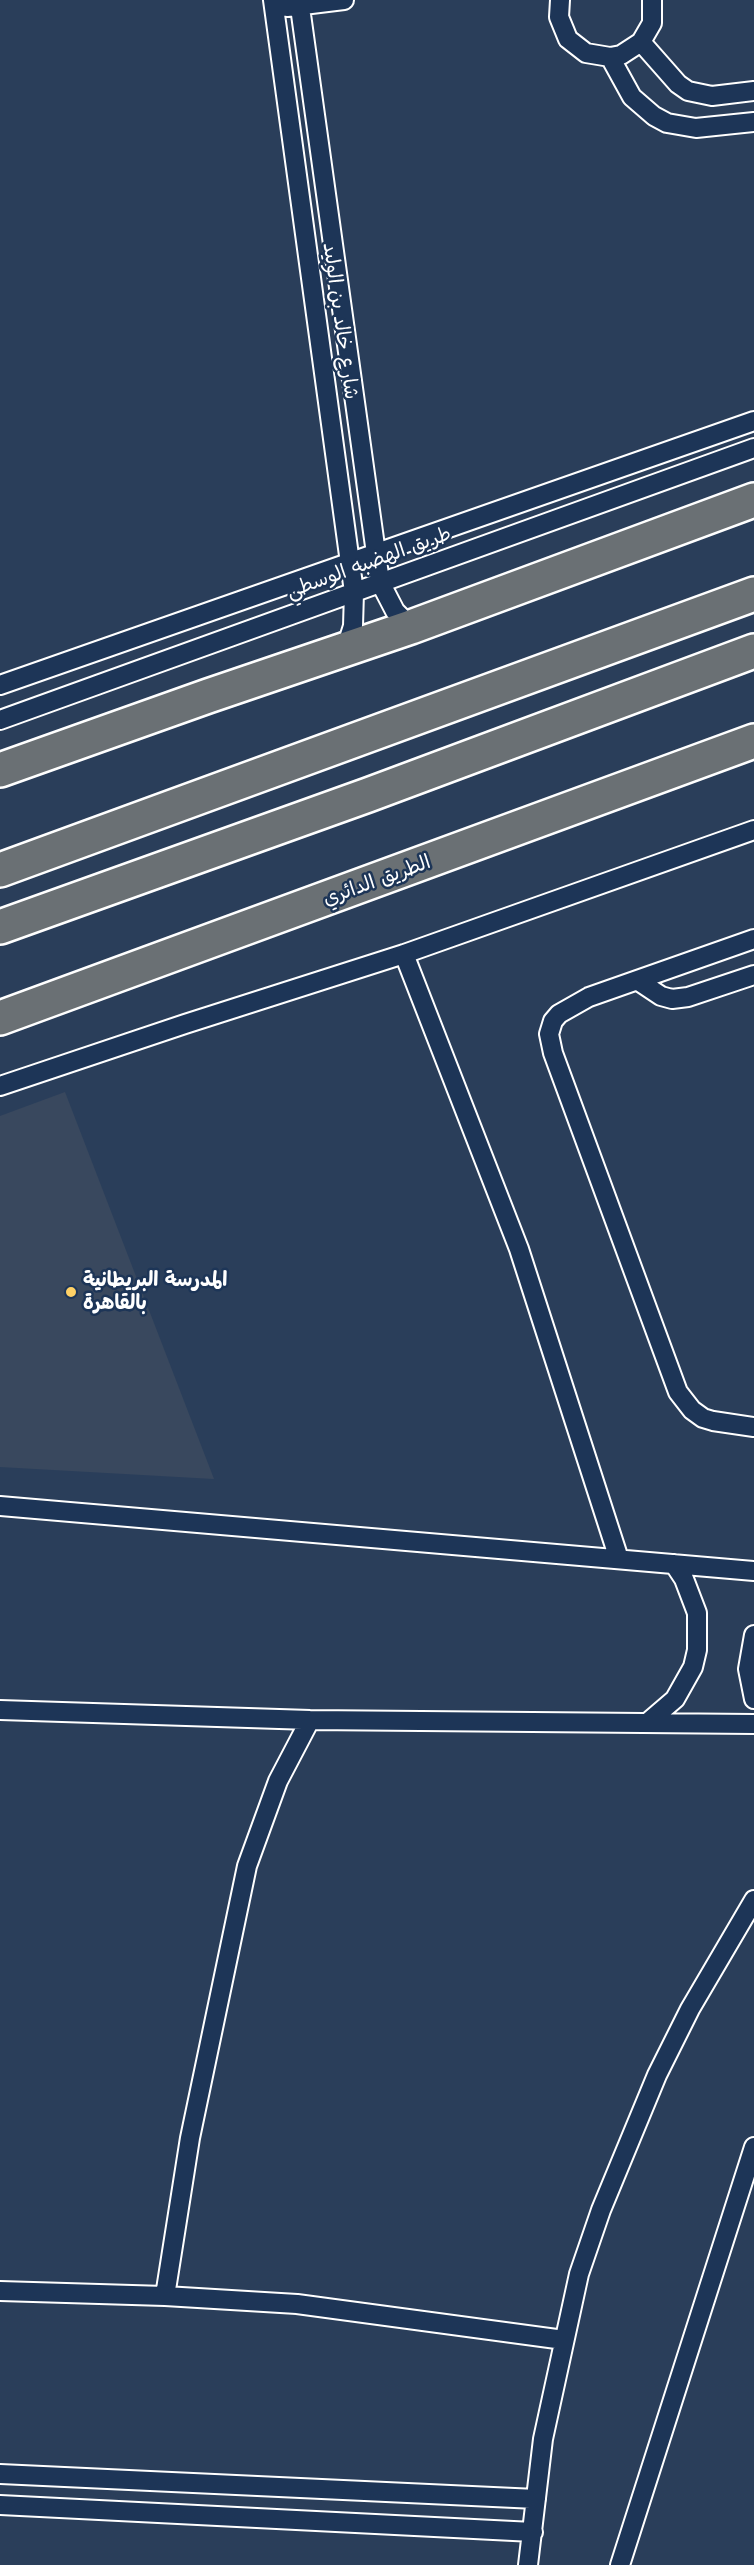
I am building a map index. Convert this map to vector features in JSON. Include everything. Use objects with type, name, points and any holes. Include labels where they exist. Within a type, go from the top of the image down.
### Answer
[{"type":"highway","points":[[0,770],[411,627],[754,501]]},
{"type":"highway","points":[[0,870],[754,594]]},
{"type":"highway","points":[[0,927],[368,795],[754,651]]},
{"type":"highway","name":"الطريق الدائري","points":[[0,1018],[754,741]]},
{"type":"street","points":[[273,4],[344,0]]},
{"type":"street","points":[[560,0],[559,17],[568,39],[586,53],[610,57],[621,55],[641,42],[652,23],[652,0]]},
{"type":"street","name":"شارع خالد بن الوليد","points":[[299,3],[380,582],[395,611],[411,627]]},
{"type":"street","name":"شارع خالد بن الوليد","points":[[273,4],[354,592],[353,626],[346,648]]},
{"type":"street","points":[[641,42],[678,84],[688,91],[712,96],[754,91]]},
{"type":"street","points":[[610,57],[632,97],[654,116],[667,123],[696,128],[754,122]]},
{"type":"street","name":"طريق الهضبه الوسطي","points":[[0,685],[754,421]]},
{"type":"street","name":"طريق الهضبه الوسطي","points":[[0,720],[754,448]]},
{"type":"street","points":[[0,1086],[404,954],[754,830]]},
{"type":"street","points":[[754,939],[638,980],[568,1008],[553,1021],[549,1034],[678,1392],[692,1410],[703,1418],[713,1422],[754,1427]]},
{"type":"street","points":[[404,954],[519,1249],[618,1559]]},
{"type":"street","points":[[638,980],[661,996],[672,999],[688,997],[754,975]]},
{"type":"street","points":[[0,1506],[754,1571]]},
{"type":"street","points":[[647,1723],[662,1712],[680,1691],[693,1667],[697,1650],[697,1613],[684,1579],[674,1564]]},
{"type":"street","points":[[754,1635],[748,1668],[754,1699]]},
{"type":"street","points":[[0,1710],[310,1720],[754,1724]]},
{"type":"street","points":[[165,2296],[190,2138],[247,1866],[278,1781],[298,1739],[310,1720]]},
{"type":"street","points":[[528,2565],[543,2439],[579,2274],[627,2142],[690,2009],[754,1900]]},
{"type":"street","points":[[620,2565],[754,2147]]},
{"type":"street","points":[[0,2291],[165,2296],[297,2304],[564,2340]]},
{"type":"street","points":[[0,2474],[536,2499]]},
{"type":"street","points":[[0,2505],[532,2532]]},
{"type":"shaded area","name":"المدرسة البريطانية بالقاهرة","points":[[65,1092],[214,1479],[0,1467],[0,1116]]},
{"type":"place","name":"المدرسة البريطانية بالقاهرة","points":[[71,1292]]}]
